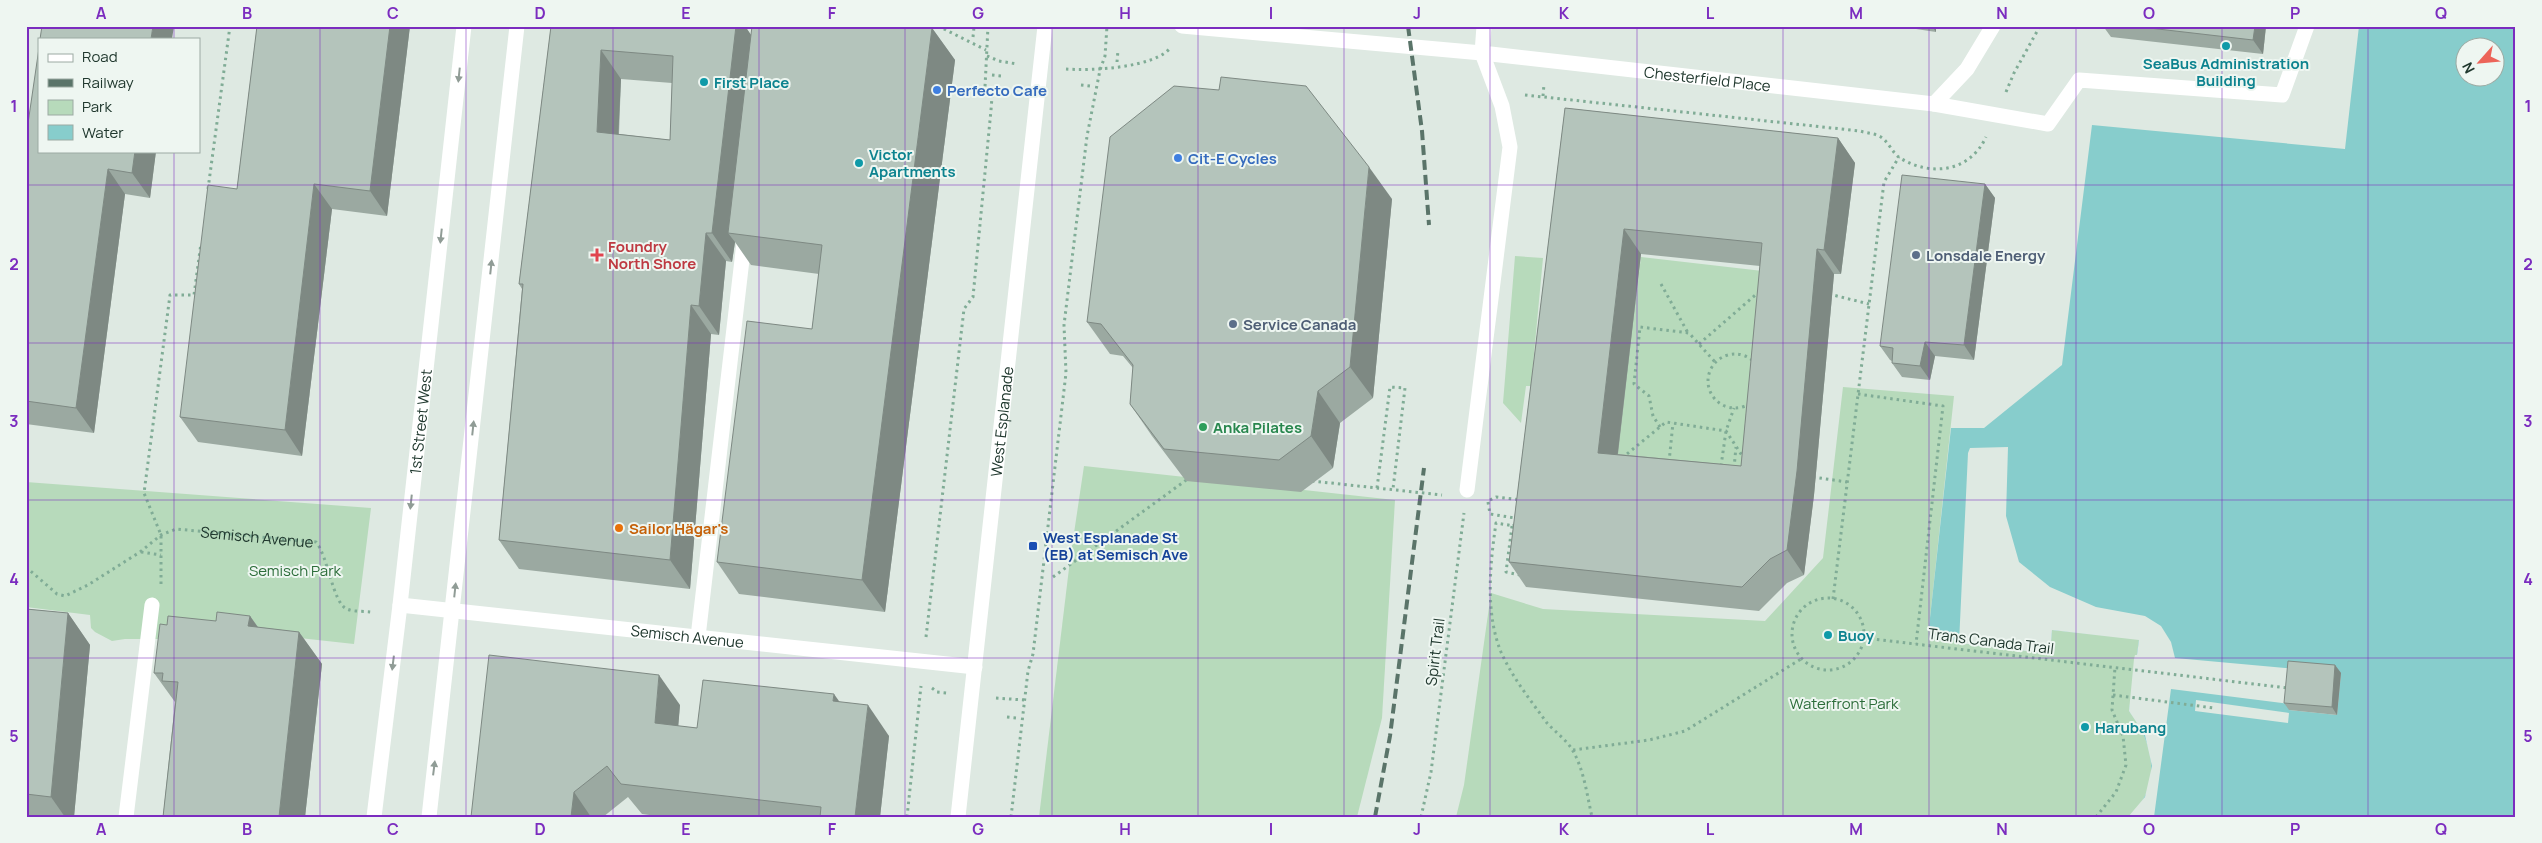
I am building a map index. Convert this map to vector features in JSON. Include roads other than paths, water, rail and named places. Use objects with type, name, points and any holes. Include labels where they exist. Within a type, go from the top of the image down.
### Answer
[{"type":"street","name":"1st Street West","points":[[374,817],[400,605],[464,26]]},
{"type":"street","points":[[428,817],[518,26]]},
{"type":"street","name":"West Esplanade","points":[[958,817],[1045,26]]},
{"type":"street","name":"Chesterfield Place","points":[[1182,26],[1482,53],[1934,104],[2048,124],[2079,80],[2282,95],[2306,26]]},
{"type":"street","points":[[1467,490],[1510,147],[1502,106],[1482,53],[1484,26]]},
{"type":"street","points":[[1934,104],[1967,70],[1993,26]]},
{"type":"street","points":[[698,637],[747,216]]},
{"type":"street","points":[[126,817],[152,605]]},
{"type":"street","name":"Semisch Avenue","points":[[400,605],[975,667]]},
{"type":"water","points":[[2359,26],[2516,26],[2516,817],[2128,817],[2139,805],[2146,793],[2151,765],[2144,737],[2138,723],[2129,711],[2139,639],[2052,630],[2050,654],[1959,643],[1929,627],[1951,428],[1984,428],[2062,365],[2092,125],[2345,149]]},
{"type":"railway","points":[[1408,26],[1422,131],[1429,225]]},
{"type":"railway","points":[[1375,817],[1390,736],[1424,468]]},
{"type":"place","name":"SeaBus Administration Building","points":[[2226,46]]},
{"type":"place","name":"First Place","points":[[704,82]]},
{"type":"place","name":"Perfecto Cafe","points":[[937,90]]},
{"type":"place","name":"Cit-E Cycles","points":[[1178,158]]},
{"type":"place","name":"Victor Apartments","points":[[859,163]]},
{"type":"place","name":"Foundry North Shore","points":[[597,255]]},
{"type":"place","name":"Lonsdale Energy","points":[[1916,255]]},
{"type":"place","name":"Service Canada","points":[[1233,324]]},
{"type":"place","name":"Anka Pilates","points":[[1203,427]]},
{"type":"place","name":"Sailor Hägar's","points":[[619,528]]},
{"type":"place","name":"West Esplanade St (EB) at Semisch Ave","points":[[1033,546]]},
{"type":"place","name":"Buoy","points":[[1828,635]]},
{"type":"place","name":"Harubang","points":[[2085,727]]},
{"type":"park label","name":"Semisch Park","points":[[295,570]]},
{"type":"park label","name":"Waterfront Park","points":[[1844,703]]}]
